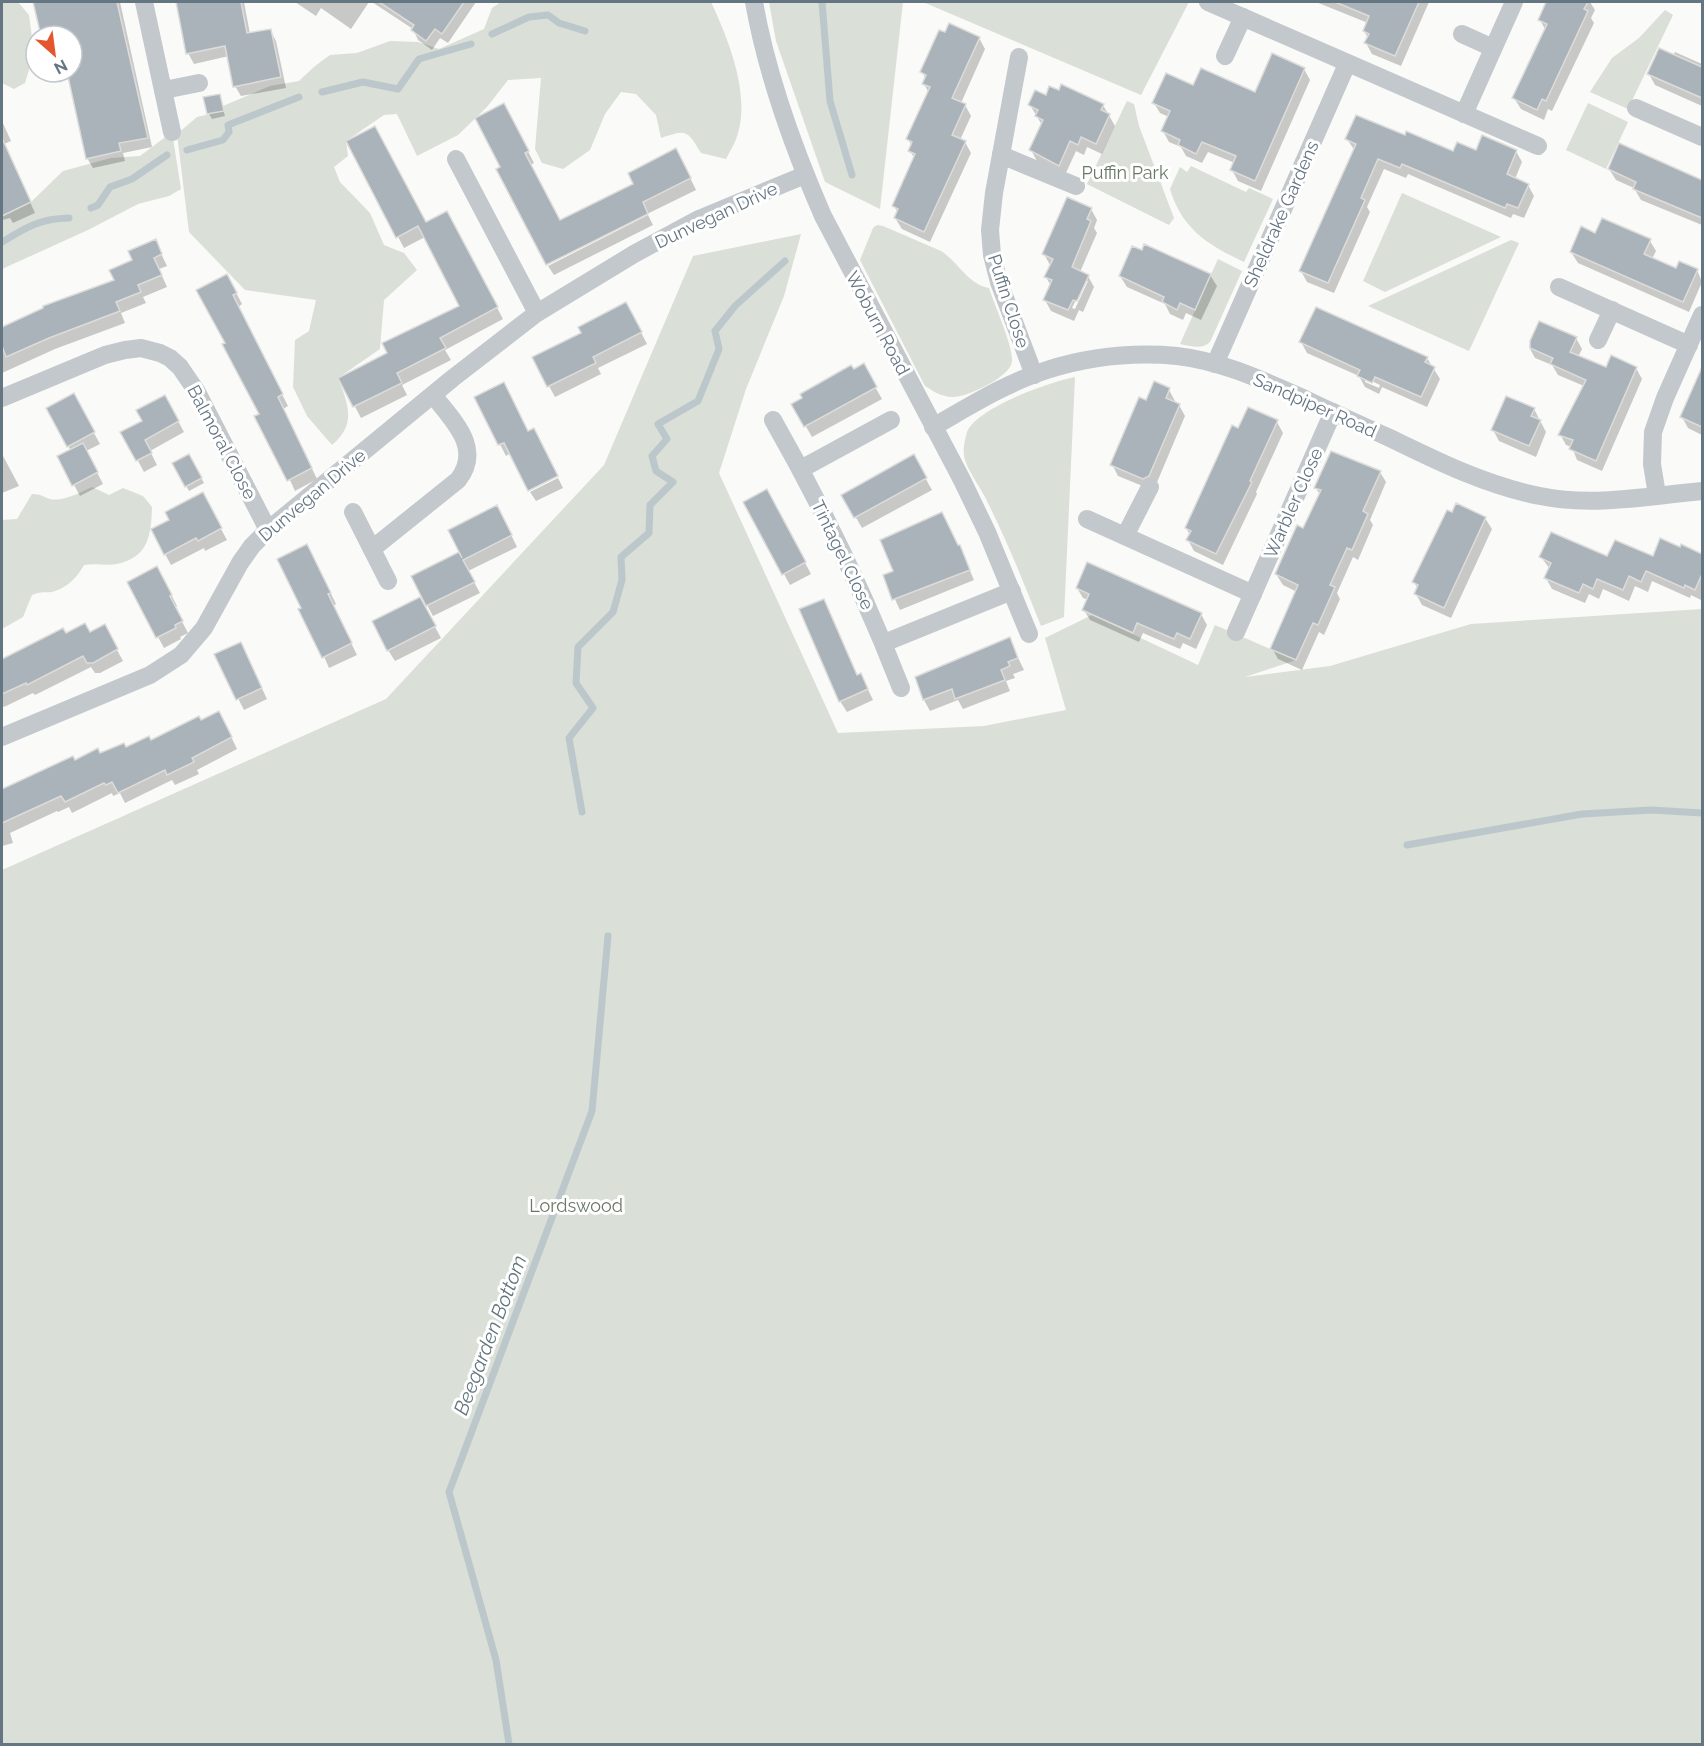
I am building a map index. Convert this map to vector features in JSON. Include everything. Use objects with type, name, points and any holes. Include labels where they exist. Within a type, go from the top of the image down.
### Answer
[{"type":"street","points":[[144,2],[172,132]]},
{"type":"street","name":"Woburn Road","points":[[754,2],[771,76],[805,175],[851,272],[987,532],[1029,634]]},
{"type":"street","points":[[1208,2],[1538,146]]},
{"type":"street","points":[[1464,114],[1514,2]]},
{"type":"street","points":[[1225,56],[1243,17]]},
{"type":"street","points":[[1462,33],[1493,48]]},
{"type":"street","name":"Puffin Close","points":[[1019,57],[994,193],[991,221],[992,255],[999,282],[1034,375]]},
{"type":"street","name":"Sheldrake Gardens","points":[[1215,364],[1347,64]]},
{"type":"street","points":[[164,90],[200,83]]},
{"type":"street","points":[[1636,108],[1702,137]]},
{"type":"street","points":[[1001,155],[1076,186]]},
{"type":"street","points":[[456,159],[537,314]]},
{"type":"street","name":"Dunvegan Drive","points":[[2,737],[150,675],[181,655],[204,628],[240,563],[252,546],[268,530],[433,395],[537,314],[634,254],[690,224],[805,175]]},
{"type":"street","points":[[1559,287],[1689,345]]},
{"type":"street","points":[[1598,340],[1612,310]]},
{"type":"street","points":[[1657,495],[1652,464],[1653,432],[1665,398],[1702,315]]},
{"type":"street","name":"Balmoral Close","points":[[2,399],[105,355],[141,348],[160,353],[180,367],[197,392],[268,530]]},
{"type":"street","name":"Sandpiper Road","points":[[933,427],[987,397],[1034,375],[1074,362],[1111,356],[1177,356],[1215,364],[1270,383],[1439,462],[1538,496],[1579,501],[1610,501],[1702,491]]},
{"type":"street","points":[[372,549],[458,480],[465,470],[468,451],[464,438],[433,395]]},
{"type":"street","name":"Warbler Close","points":[[1236,632],[1333,412]]},
{"type":"street","name":"Tintagel Close","points":[[773,420],[842,550],[884,643],[901,688]]},
{"type":"street","points":[[801,469],[891,420]]},
{"type":"street","points":[[1125,536],[1149,487]]},
{"type":"street","points":[[353,512],[388,581]]},
{"type":"street","points":[[1087,519],[1253,594]]},
{"type":"street","points":[[884,643],[1012,591]]},
{"type":"green space","points":[[2,2],[18,2],[29,15],[30,24],[24,24],[24,84],[14,89],[2,83]]},
{"type":"green space","points":[[501,2],[711,2],[730,49],[739,83],[741,117],[736,140],[726,159],[701,153],[685,134],[676,133],[661,138],[656,115],[636,94],[621,92],[605,114],[590,150],[563,169],[542,163],[535,149],[541,78],[508,80],[487,107],[458,135],[417,156],[397,114],[384,115],[346,141],[348,156],[334,167],[340,182],[370,213],[384,245],[404,253],[417,270],[384,300],[380,349],[338,378],[345,396],[348,421],[340,437],[332,445],[307,416],[293,387],[295,340],[309,331],[316,300],[245,290],[189,232],[177,134],[197,117],[223,111],[223,106],[270,86],[299,81],[330,55],[357,53],[390,41],[418,42],[439,49],[484,29],[492,8]]},
{"type":"green space","points":[[769,2],[903,2],[880,209],[825,182],[776,41]]},
{"type":"green space","points":[[923,2],[1189,2],[1141,95]]},
{"type":"green space","points":[[1665,10],[1673,15],[1628,109],[1590,92],[1612,58],[1639,38]]},
{"type":"green space","name":"Puffin Park","points":[[1127,101],[1134,104],[1139,126],[1174,218],[1169,225],[1087,184]]},
{"type":"green space","points":[[1588,103],[1628,122],[1606,169],[1566,150]]},
{"type":"green space","points":[[172,132],[181,189],[169,196],[138,204],[88,230],[2,269],[2,217],[31,202],[63,171],[111,158],[140,156]]},
{"type":"green space","points":[[1191,166],[1246,192],[1249,188],[1273,199],[1244,262],[1219,249],[1198,234],[1189,225],[1175,203],[1170,189],[1180,167],[1187,172]]},
{"type":"green space","points":[[1402,193],[1501,237],[1385,292],[1363,281]]},
{"type":"green space","points":[[877,225],[941,251],[969,278],[989,288],[1012,355],[1012,362],[1003,374],[976,391],[958,396],[943,396],[925,386],[860,260],[873,228]]},
{"type":"green space","name":"Lordswood","points":[[801,234],[784,296],[746,389],[719,473],[838,733],[984,726],[1066,710],[1045,638],[1092,615],[1198,665],[1215,625],[1296,660],[1245,677],[1330,666],[1471,624],[1702,609],[1702,1744],[2,1744],[2,870],[386,699],[604,465],[693,256]]},
{"type":"green space","points":[[1511,240],[1519,243],[1469,351],[1368,306]]},
{"type":"green space","points":[[1218,259],[1242,271],[1210,342],[1200,347],[1180,344]]},
{"type":"green space","points":[[1075,377],[1064,617],[1041,626],[984,494],[967,465],[964,443],[973,423],[999,405],[1032,390]]},
{"type":"green space","points":[[92,487],[109,495],[123,488],[143,496],[152,507],[151,527],[142,550],[128,561],[117,564],[84,565],[76,577],[64,587],[52,592],[32,595],[23,617],[2,629],[2,520],[17,519],[32,494],[55,500],[72,496]]},
{"type":"building","points":[[33,2],[117,2],[148,138],[119,143],[121,151],[86,159],[70,84],[84,84],[84,24],[38,24]]},
{"type":"building","points":[[176,2],[241,2],[247,33],[271,29],[281,77],[233,87],[225,46],[186,54]]},
{"type":"building","points":[[379,2],[464,2],[442,34],[435,29],[426,41],[411,30],[414,25]]},
{"type":"building","points":[[1335,2],[1419,2],[1395,56],[1364,43],[1369,34],[1363,31],[1369,16]]},
{"type":"building","points":[[1546,2],[1588,2],[1584,9],[1588,11],[1546,101],[1542,99],[1537,110],[1512,98],[1547,24],[1538,20]]},
{"type":"building","points":[[949,23],[980,37],[952,98],[966,104],[952,135],[966,141],[924,232],[894,218],[898,209],[892,206],[915,154],[908,151],[912,142],[906,139],[930,87],[922,84],[926,75],[920,72],[939,30],[945,32]]},
{"type":"building","points":[[1659,48],[1702,67],[1702,98],[1647,74]]},
{"type":"building","points":[[1272,53],[1305,68],[1255,181],[1230,170],[1236,156],[1202,142],[1196,154],[1178,145],[1180,140],[1161,131],[1170,111],[1152,103],[1166,73],[1193,85],[1201,68],[1255,92]]},
{"type":"building","points":[[1061,84],[1104,104],[1101,110],[1110,114],[1096,144],[1081,137],[1078,145],[1070,141],[1059,166],[1029,150],[1043,120],[1035,116],[1038,110],[1028,105],[1035,90],[1046,95],[1049,86],[1059,90]]},
{"type":"building","points":[[220,94],[224,111],[207,114],[203,97]]},
{"type":"building","points":[[504,103],[529,151],[525,153],[560,220],[633,184],[628,173],[676,148],[691,178],[643,202],[648,214],[546,265],[496,169],[500,167],[475,118]]},
{"type":"building","points":[[1356,115],[1405,135],[1406,131],[1453,151],[1457,142],[1476,150],[1482,135],[1517,150],[1507,174],[1529,184],[1518,208],[1507,204],[1505,208],[1402,164],[1400,168],[1378,159],[1361,198],[1365,200],[1328,283],[1299,271],[1356,144],[1345,139]]},
{"type":"building","points":[[375,126],[426,222],[447,211],[498,307],[440,338],[446,348],[397,373],[402,383],[353,407],[338,378],[387,353],[382,343],[459,306],[418,226],[396,238],[346,141]]},
{"type":"building","points":[[2,138],[31,202],[2,216]]},
{"type":"building","points":[[1619,143],[1702,180],[1702,218],[1633,189],[1636,182],[1608,169]]},
{"type":"building","points":[[1067,197],[1092,208],[1087,219],[1091,221],[1072,267],[1089,275],[1077,301],[1073,300],[1068,310],[1043,300],[1052,280],[1044,277],[1053,259],[1042,254]]},
{"type":"building","points":[[1602,218],[1651,239],[1644,254],[1676,268],[1679,261],[1698,269],[1683,302],[1570,252],[1581,226],[1595,233]]},
{"type":"building","points":[[156,239],[162,254],[154,258],[162,275],[138,285],[141,292],[116,302],[120,311],[6,357],[2,346],[2,327],[43,306],[114,280],[109,270],[132,260],[128,251]]},
{"type":"building","points":[[1144,244],[1211,274],[1195,310],[1180,303],[1177,310],[1162,302],[1164,297],[1119,276],[1132,246],[1142,250]]},
{"type":"building","points":[[227,274],[237,293],[233,295],[283,394],[278,397],[312,468],[287,481],[254,416],[259,414],[222,344],[225,343],[196,290]]},
{"type":"building","points":[[626,302],[642,332],[593,357],[596,363],[547,387],[532,357],[581,333],[578,327]]},
{"type":"building","points":[[1316,307],[1428,357],[1425,362],[1435,367],[1421,397],[1375,377],[1372,383],[1357,376],[1360,370],[1299,342]]},
{"type":"building","points":[[1539,321],[1577,337],[1570,352],[1606,367],[1611,355],[1637,367],[1596,461],[1569,449],[1573,440],[1558,435],[1586,380],[1550,364],[1553,358],[1530,348],[1530,341]]},
{"type":"building","points":[[864,363],[877,387],[804,427],[791,404],[802,398],[800,394],[851,365],[854,369]]},
{"type":"building","points":[[1702,367],[1702,427],[1680,417]]},
{"type":"building","points":[[1154,381],[1170,388],[1166,398],[1180,404],[1149,476],[1143,479],[1110,465],[1139,397],[1146,400]]},
{"type":"building","points":[[504,382],[528,431],[534,428],[558,476],[528,491],[504,443],[498,445],[474,397]]},
{"type":"building","points":[[74,393],[95,432],[67,447],[46,408]]},
{"type":"building","points":[[165,395],[179,421],[145,440],[152,453],[136,461],[120,432],[142,421],[136,410]]},
{"type":"building","points":[[1506,396],[1535,408],[1531,416],[1541,420],[1529,446],[1491,430]]},
{"type":"building","points":[[1248,407],[1278,420],[1250,481],[1252,482],[1216,554],[1186,540],[1191,531],[1185,528],[1232,425],[1238,428]]},
{"type":"building","points":[[83,443],[98,472],[72,486],[57,456]]},
{"type":"building","points":[[1331,451],[1381,471],[1363,511],[1368,514],[1352,550],[1347,548],[1330,585],[1335,587],[1318,625],[1313,623],[1296,660],[1270,649],[1298,585],[1275,574],[1297,525],[1303,528],[1321,490],[1314,488]]},
{"type":"building","points":[[189,454],[202,478],[185,487],[172,463]]},
{"type":"building","points":[[914,454],[927,478],[854,518],[841,495]]},
{"type":"building","points":[[767,489],[806,562],[782,575],[743,502]]},
{"type":"building","points":[[203,492],[222,528],[198,541],[196,538],[164,555],[151,529],[169,520],[165,512]]},
{"type":"building","points":[[1456,503],[1486,517],[1444,608],[1414,594],[1418,585],[1412,582],[1447,510],[1452,512]]},
{"type":"building","points":[[497,505],[512,535],[463,560],[475,582],[426,606],[411,576],[459,552],[448,530]]},
{"type":"building","points":[[942,512],[960,545],[970,570],[892,600],[883,575],[893,571],[880,540]]},
{"type":"building","points":[[1551,532],[1607,556],[1615,540],[1653,556],[1660,538],[1680,547],[1681,544],[1702,554],[1702,574],[1695,590],[1685,585],[1684,588],[1646,571],[1641,582],[1629,576],[1623,590],[1597,579],[1593,589],[1583,584],[1579,593],[1544,578],[1551,563],[1539,557]]},
{"type":"building","points":[[307,544],[352,643],[322,658],[277,559]]},
{"type":"building","points":[[1087,562],[1202,613],[1190,639],[1177,633],[1174,639],[1137,623],[1133,633],[1082,610],[1089,594],[1076,588]]},
{"type":"building","points":[[157,566],[183,621],[175,625],[176,628],[156,638],[127,582]]},
{"type":"building","points":[[420,597],[436,626],[387,651],[372,621]]},
{"type":"building","points":[[824,599],[857,675],[861,673],[868,689],[839,702],[799,609]]},
{"type":"building","points":[[85,623],[90,632],[105,624],[118,649],[93,663],[87,663],[83,656],[27,685],[26,683],[2,694],[2,659],[63,628],[66,633]]},
{"type":"building","points":[[1010,637],[1018,658],[1008,662],[1010,666],[1001,670],[1005,680],[955,699],[952,689],[923,700],[915,677]]},
{"type":"building","points":[[241,642],[262,688],[236,700],[214,654]]},
{"type":"building","points":[[219,711],[232,737],[192,758],[194,762],[167,775],[165,770],[118,793],[112,782],[106,785],[104,783],[65,802],[61,796],[2,823],[2,789],[73,756],[75,760],[98,748],[100,753],[124,743],[126,747],[149,736],[151,740],[199,716],[201,720]]},
{"type":"waterway","name":"Beegarden Bottom","points":[[822,2],[830,101],[852,175]]},
{"type":"waterway","points":[[492,34],[529,17],[548,15],[559,23],[585,31]]},
{"type":"waterway","points":[[322,92],[363,82],[398,89],[419,59],[471,44]]},
{"type":"waterway","points":[[187,150],[223,140],[229,132],[228,125],[299,97]]},
{"type":"waterway","points":[[91,208],[98,205],[110,187],[132,179],[167,155]]},
{"type":"waterway","points":[[2,242],[33,225],[49,220],[69,218]]},
{"type":"waterway","name":"Beegarden Bottom","points":[[582,812],[569,738],[593,708],[576,683],[578,647],[613,612],[622,580],[621,557],[649,533],[650,505],[673,482],[656,471],[652,456],[667,439],[658,424],[698,401],[719,349],[715,331],[735,306],[785,261]]},
{"type":"waterway","points":[[1407,845],[1582,814],[1651,810],[1702,813]]},
{"type":"waterway","name":"Beegarden Bottom","points":[[509,1744],[496,1660],[449,1492],[592,1111],[608,936]]}]
